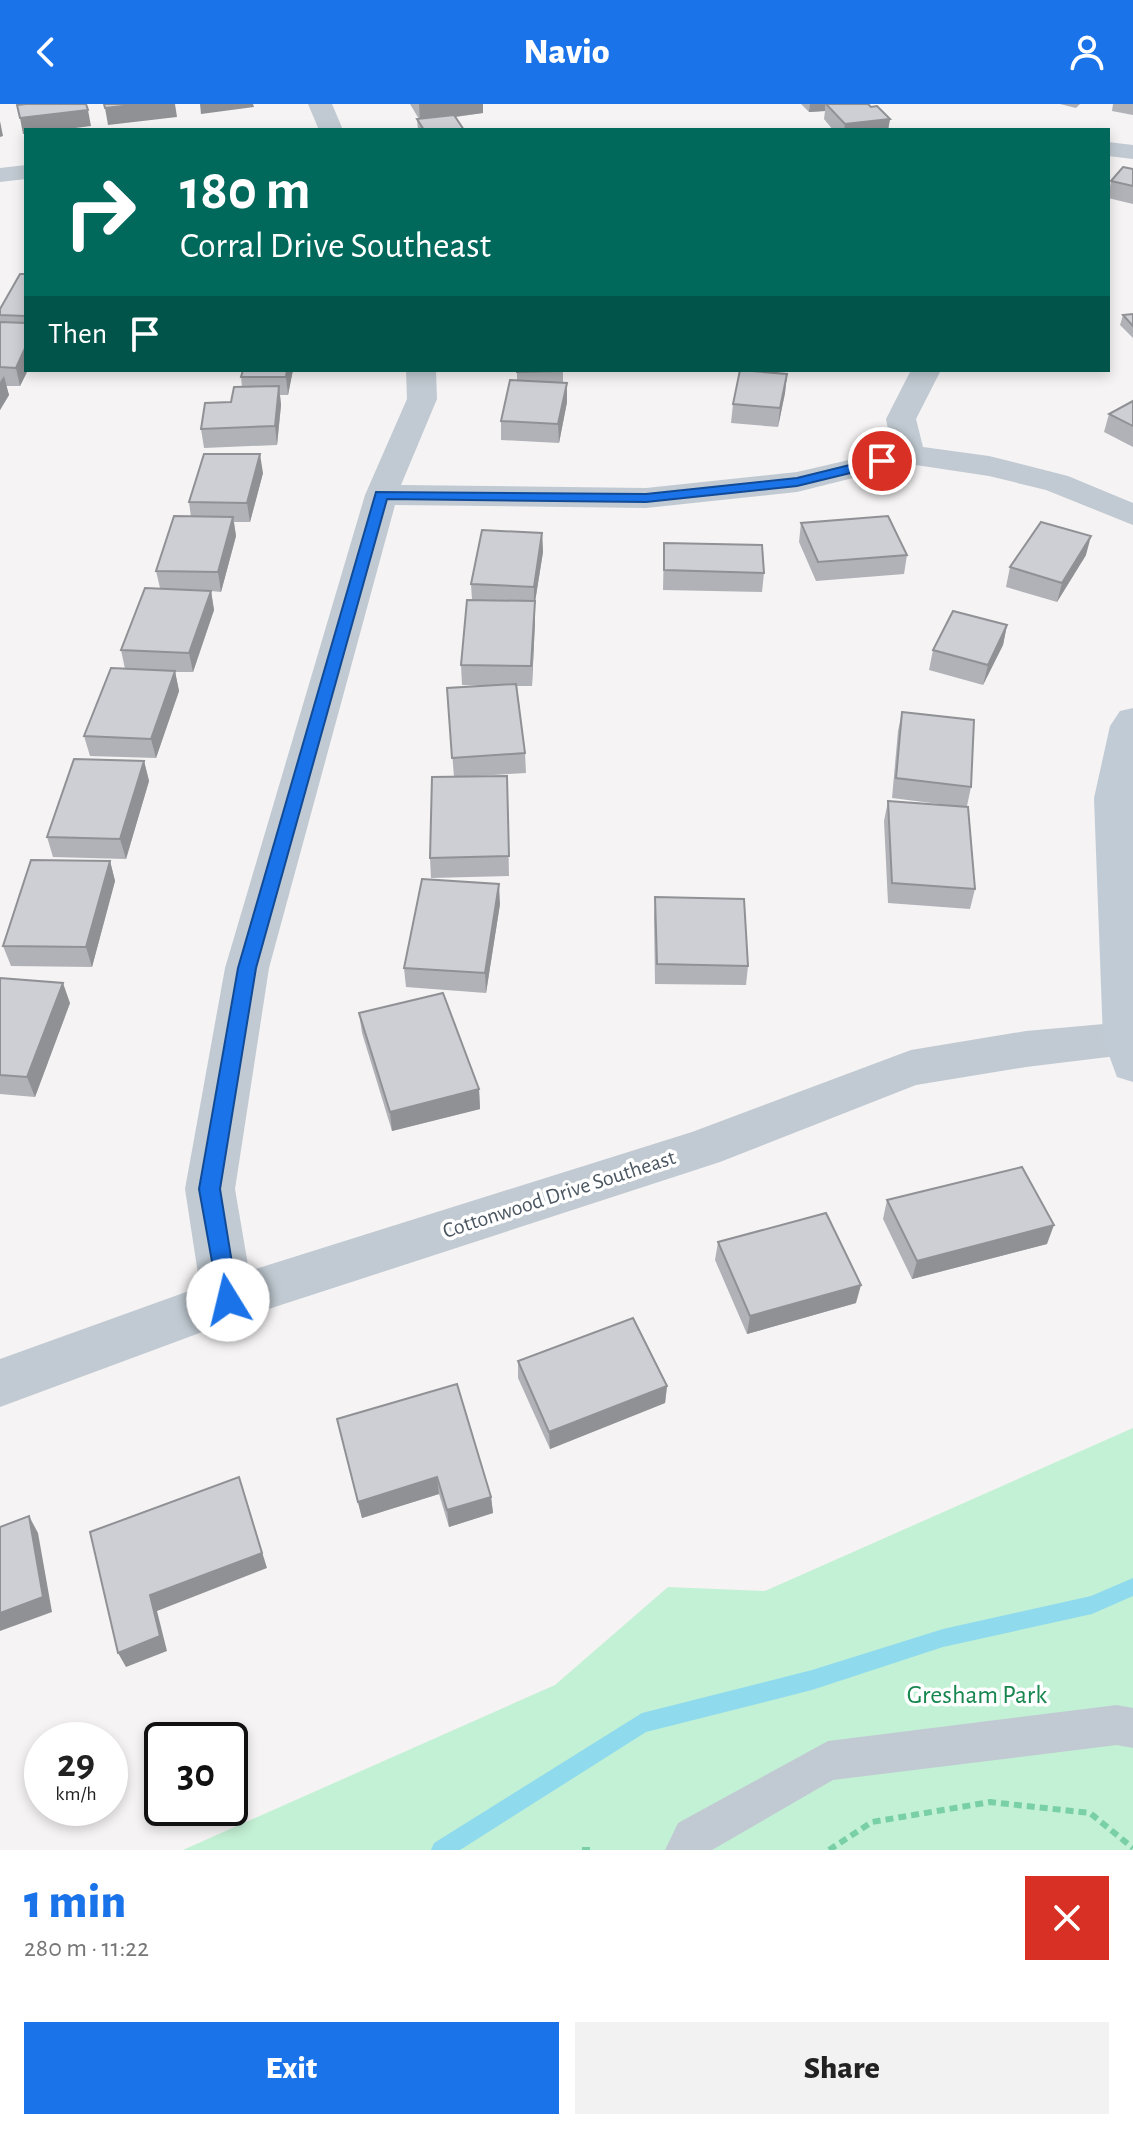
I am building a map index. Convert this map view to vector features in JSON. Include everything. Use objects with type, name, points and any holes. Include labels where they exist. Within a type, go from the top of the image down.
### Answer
[{"type":"street","points":[[320,104],[330,128]]},
{"type":"street","points":[[1110,149],[1133,152]]},
{"type":"street","points":[[0,175],[24,172]]},
{"type":"street","points":[[228,1300],[210,1189],[247,968],[381,495],[422,399],[421,372]]},
{"type":"street","points":[[909,455],[901,419],[925,372]]},
{"type":"street","points":[[381,495],[646,498],[797,482],[909,455],[989,466],[1057,483],[1133,515]]},
{"type":"street","points":[[1129,1052],[1114,798],[1129,726],[1133,720]]},
{"type":"street","name":"Cottonwood Drive Southeast","points":[[0,1383],[228,1300],[703,1148],[911,1068],[1026,1049],[1129,1052]]},
{"type":"lane","points":[[686,1850],[693,1838],[828,1761],[1117,1725],[1133,1728]]},
{"type":"path","points":[[829,1850],[872,1822],[990,1802],[1090,1813],[1133,1848]]},
{"type":"path","points":[[582,1850],[593,1850]]},
{"type":"green space","name":"Gresham Park","points":[[1133,1428],[1133,1850],[183,1850],[237,1826],[248,1826],[248,1821],[555,1685],[668,1587],[765,1591]]},
{"type":"building","points":[[86,104],[88,110],[20,118],[17,105]]},
{"type":"building","points":[[104,104],[142,104],[105,108]]},
{"type":"building","points":[[826,104],[877,106],[890,119],[845,124]]},
{"type":"building","points":[[454,115],[463,128],[423,128],[417,119]]},
{"type":"building","points":[[1123,167],[1133,169],[1133,186],[1111,181]]},
{"type":"building","points":[[20,274],[24,274],[24,316],[0,315],[0,309]]},
{"type":"building","points":[[1133,314],[1133,326],[1123,315]]},
{"type":"building","points":[[0,322],[24,323],[24,350],[16,368],[0,367]]},
{"type":"building","points":[[242,372],[287,372],[286,377],[241,377]]},
{"type":"building","points":[[740,372],[787,374],[780,408],[733,404]]},
{"type":"building","points":[[510,380],[567,383],[558,424],[501,421]]},
{"type":"building","points":[[279,386],[275,426],[201,429],[205,403],[231,402],[234,387]]},
{"type":"building","points":[[1133,401],[1133,426],[1109,414]]},
{"type":"building","points":[[204,454],[260,454],[247,503],[189,502]]},
{"type":"building","points":[[174,516],[233,517],[218,572],[156,571]]},
{"type":"building","points":[[888,516],[907,555],[818,562],[801,523]]},
{"type":"building","points":[[1041,522],[1091,536],[1062,583],[1010,567]]},
{"type":"building","points":[[482,530],[542,533],[534,587],[471,584]]},
{"type":"building","points":[[664,543],[762,545],[764,573],[664,570]]},
{"type":"building","points":[[145,588],[211,591],[189,653],[121,650]]},
{"type":"building","points":[[467,600],[535,601],[531,666],[461,665]]},
{"type":"building","points":[[953,611],[1007,625],[988,665],[933,650]]},
{"type":"building","points":[[111,668],[175,671],[151,739],[84,736]]},
{"type":"building","points":[[516,684],[525,753],[452,758],[447,688]]},
{"type":"building","points":[[902,712],[974,720],[971,787],[896,778]]},
{"type":"building","points":[[74,759],[144,761],[120,839],[47,837]]},
{"type":"building","points":[[507,776],[509,856],[430,858],[432,777]]},
{"type":"building","points":[[888,801],[968,807],[975,889],[892,883]]},
{"type":"building","points":[[31,860],[110,861],[86,947],[3,946]]},
{"type":"building","points":[[422,879],[499,884],[485,973],[404,968]]},
{"type":"building","points":[[655,897],[744,899],[748,966],[657,964]]},
{"type":"building","points":[[0,978],[63,983],[27,1077],[0,1075]]},
{"type":"building","points":[[443,993],[479,1089],[390,1112],[359,1013]]},
{"type":"building","points":[[1022,1167],[1054,1225],[917,1261],[887,1200]]},
{"type":"building","points":[[826,1213],[861,1285],[750,1316],[718,1242]]},
{"type":"building","points":[[633,1318],[667,1386],[549,1432],[518,1361]]},
{"type":"building","points":[[457,1384],[491,1497],[447,1510],[437,1477],[358,1502],[337,1419]]},
{"type":"building","points":[[239,1477],[262,1553],[150,1595],[160,1636],[118,1653],[90,1532]]},
{"type":"building","points":[[29,1516],[43,1597],[0,1613],[0,1527]]},
{"type":"waterway","points":[[441,1850],[642,1723],[812,1680],[943,1638],[1092,1605],[1133,1587]]},
{"type":"route","points":[[228,1300],[210,1189],[247,968],[381,495],[646,498],[797,482],[882,461]]}]
